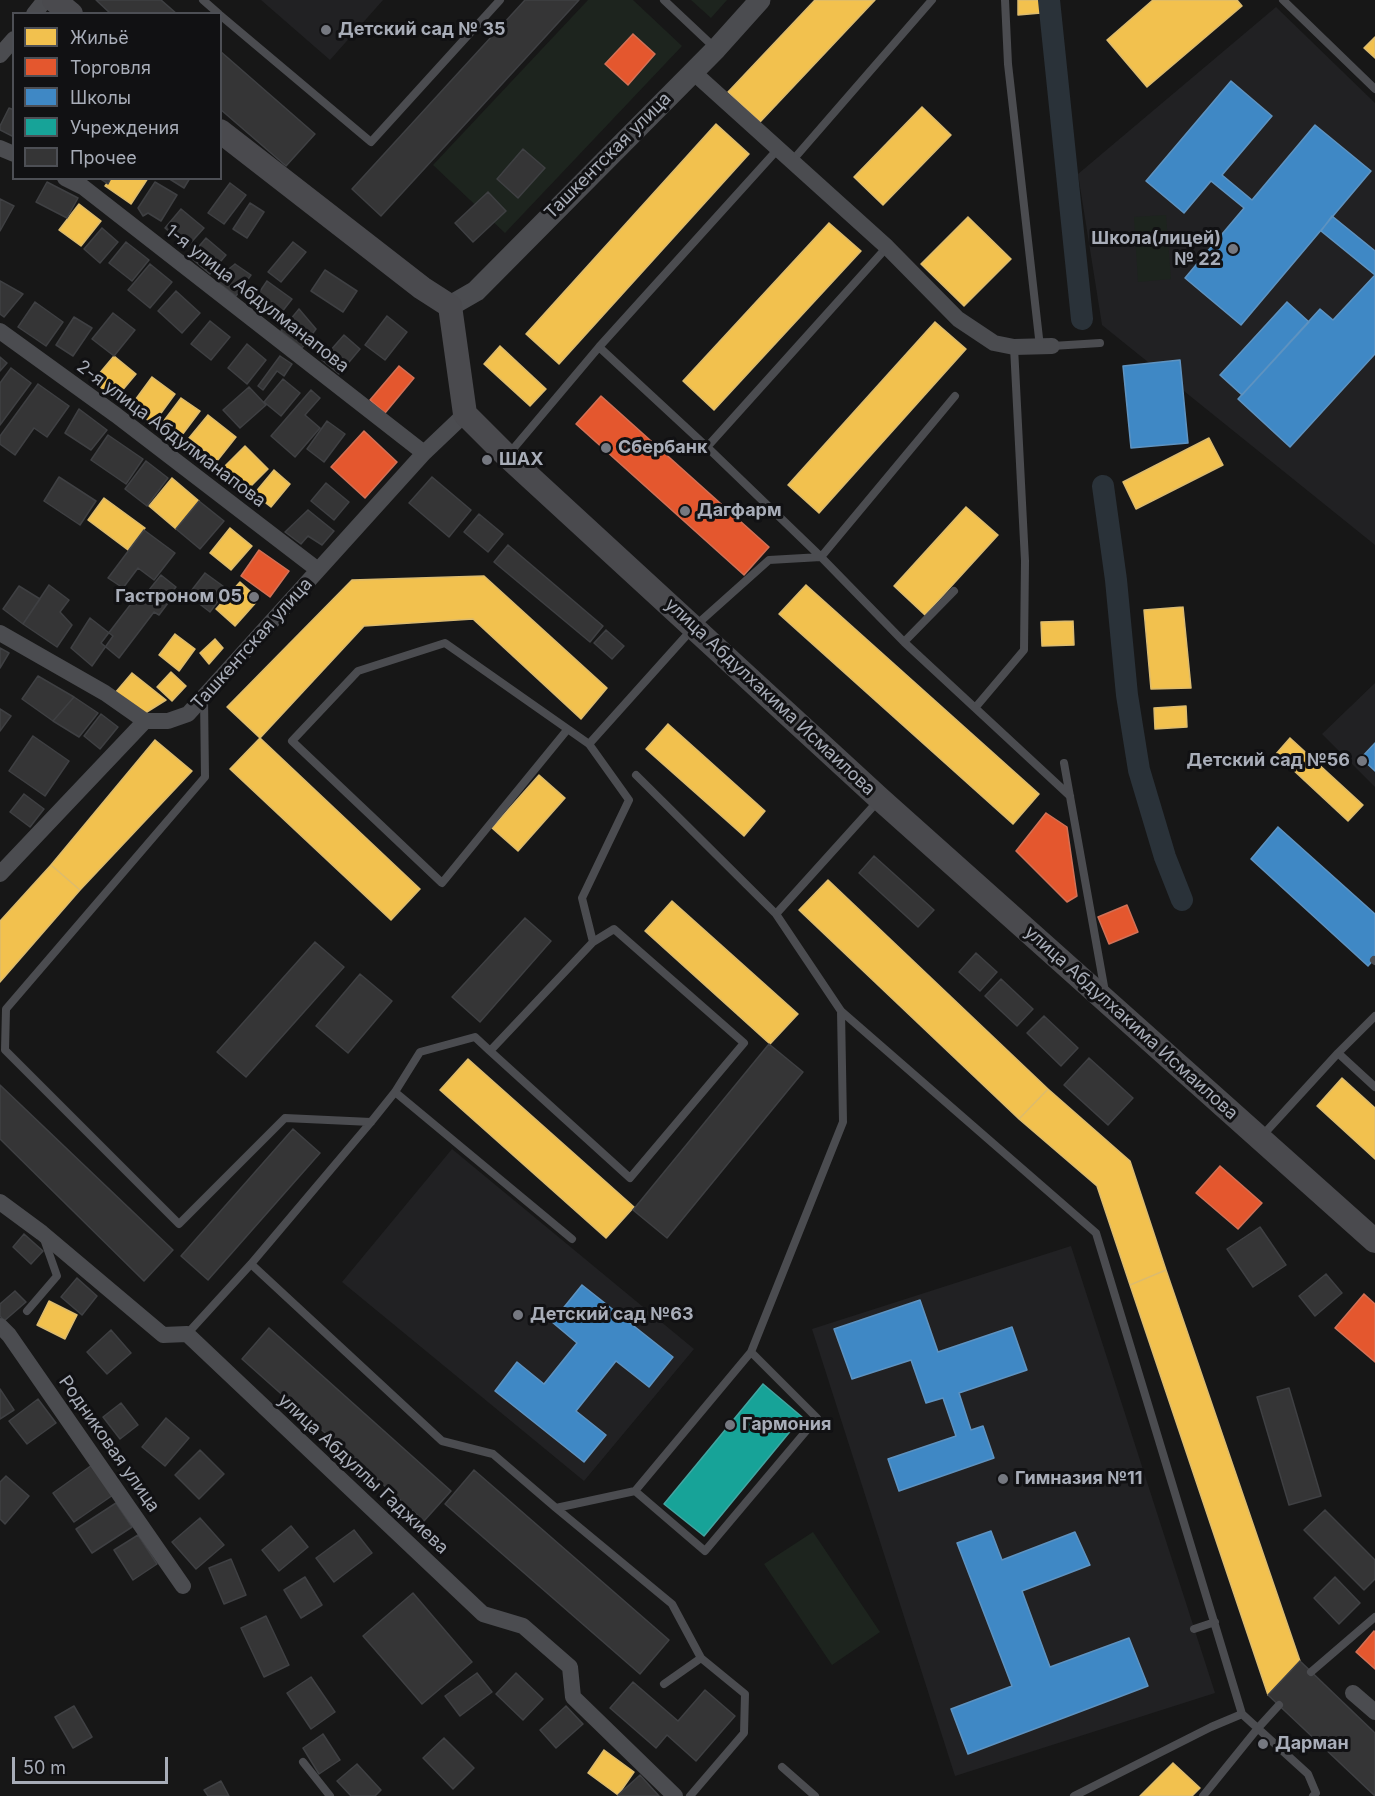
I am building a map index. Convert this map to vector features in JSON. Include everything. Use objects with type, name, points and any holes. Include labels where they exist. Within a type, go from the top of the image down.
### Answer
[{"type":"main road","points":[[54,0],[69,12]]},
{"type":"main road","points":[[222,133],[422,288],[450,306],[465,414]]},
{"type":"main road","name":"улица Абдулхакима Исмаилова","points":[[465,414],[507,456],[880,799],[1375,1241]]},
{"type":"street","points":[[36,12],[45,0]]},
{"type":"street","name":"Ташкентская улица","points":[[450,306],[476,291],[716,49],[760,0]]},
{"type":"street","points":[[0,55],[12,41]]},
{"type":"street","points":[[692,71],[887,247],[958,319],[994,343],[1014,347],[1046,347]]},
{"type":"street","name":"1-я улица Абдулманапова","points":[[69,180],[83,188],[424,453]]},
{"type":"street","name":"2-я улица Абдулманапова","points":[[0,331],[116,415],[318,570]]},
{"type":"street","name":"Ташкентская улица","points":[[145,721],[168,721],[188,714],[424,453],[465,414]]},
{"type":"street","points":[[0,633],[105,693],[145,721],[0,874]]},
{"type":"street","points":[[0,1202],[42,1233],[163,1335],[187,1334]]},
{"type":"street","name":"Родниковая улица","points":[[0,1326],[9,1335],[183,1586]]},
{"type":"street","name":"улица Абдуллы Гаджиева","points":[[187,1334],[483,1614],[524,1626],[570,1667],[573,1698],[675,1796]]},
{"type":"street","points":[[1353,1693],[1375,1712]]},
{"type":"lane","points":[[203,0],[218,12]]},
{"type":"lane","points":[[222,16],[371,142],[500,0]]},
{"type":"lane","points":[[664,0],[716,49]]},
{"type":"lane","points":[[792,161],[932,0]]},
{"type":"lane","points":[[1005,0],[1008,64],[1046,347],[1100,343]]},
{"type":"lane","points":[[1288,2],[1375,89]]},
{"type":"lane","points":[[507,456],[599,347],[778,149]]},
{"type":"lane","points":[[707,447],[887,247]]},
{"type":"lane","points":[[599,347],[821,557],[904,642],[1070,796]]},
{"type":"lane","points":[[975,708],[1024,650],[1025,561],[1014,347]]},
{"type":"lane","points":[[589,744],[694,627],[769,560],[821,557],[955,396]]},
{"type":"lane","points":[[904,642],[954,591]]},
{"type":"lane","points":[[567,730],[442,883],[292,741],[358,671],[445,643],[589,744],[629,800],[582,898],[593,942]]},
{"type":"lane","points":[[204,697],[205,777],[6,1010],[5,1050],[179,1224],[285,1118],[371,1122]]},
{"type":"lane","points":[[1064,763],[1106,1002]]},
{"type":"lane","points":[[636,775],[776,914],[841,1011],[1096,1233],[1242,1714],[1308,1774],[1316,1795]]},
{"type":"lane","points":[[776,914],[880,799]]},
{"type":"lane","points":[[187,1334],[251,1264],[371,1122],[395,1092],[420,1052],[475,1037],[490,1051],[630,1178],[744,1043],[614,929],[593,942],[490,1051]]},
{"type":"lane","points":[[556,1508],[635,1491],[751,1352],[843,1122],[841,1011]]},
{"type":"lane","points":[[1260,1138],[1375,1016]]},
{"type":"lane","points":[[1338,1053],[1375,1087]]},
{"type":"lane","points":[[395,1092],[572,1239]]},
{"type":"lane","points":[[27,1311],[57,1276],[42,1233]]},
{"type":"lane","points":[[251,1264],[442,1441],[493,1454],[672,1604],[701,1658],[745,1694],[744,1733],[690,1796]]},
{"type":"lane","points":[[635,1491],[705,1551],[817,1418],[751,1352]]},
{"type":"lane","points":[[1311,1672],[1375,1617]]},
{"type":"lane","points":[[1194,1629],[1215,1622]]},
{"type":"lane","points":[[664,1684],[701,1658]]},
{"type":"lane","points":[[1203,1796],[1258,1728],[1279,1706]]},
{"type":"lane","points":[[1074,1796],[1211,1727],[1242,1714]]},
{"type":"lane","points":[[303,1761],[330,1796]]},
{"type":"lane","points":[[782,1767],[815,1796]]},
{"type":"shaded area","name":"Детский сад № 35","points":[[261,0],[383,0],[330,60]]},
{"type":"shaded area","points":[[588,0],[633,0],[682,46],[505,233],[433,165]]},
{"type":"shaded area","points":[[691,0],[727,0],[711,18]]},
{"type":"shaded area","name":"Школа(лицей) № 22","points":[[1276,7],[1375,103],[1375,545],[1102,325],[1078,174]]},
{"type":"shaded area","points":[[1166,215],[1171,279],[1138,282],[1134,217]]},
{"type":"shaded area","name":"Детский сад №56","points":[[1375,683],[1375,787],[1322,734]]},
{"type":"shaded area","name":"Детский сад №63","points":[[452,1149],[694,1349],[584,1481],[342,1282]]},
{"type":"shaded area","name":"Гимназия №11","points":[[1071,1246],[1215,1693],[955,1776],[812,1329]]},
{"type":"shaded area","points":[[813,1532],[880,1632],[832,1665],[764,1564]]},
{"type":"building: Жильё","points":[[815,0],[875,0],[760,122],[728,92]]},
{"type":"building: Жильё","points":[[1018,0],[1040,0],[1041,13],[1018,15]]},
{"type":"building: Жильё","points":[[1153,0],[1237,0],[1242,6],[1147,87],[1107,40]]},
{"type":"building: Жильё","points":[[1375,37],[1375,58],[1364,48]]},
{"type":"building: Жильё","points":[[922,107],[951,135],[883,205],[854,177]]},
{"type":"building: Жильё","points":[[716,124],[749,154],[559,364],[526,334]]},
{"type":"building: Жильё","points":[[110,180],[147,180],[131,204],[105,186]]},
{"type":"building: Жильё","points":[[79,204],[101,221],[81,246],[59,230]]},
{"type":"building: Жильё","points":[[968,217],[1011,259],[964,306],[921,264]]},
{"type":"building: Жильё","points":[[829,223],[861,251],[714,410],[683,381]]},
{"type":"building: Жильё","points":[[935,322],[966,349],[819,513],[788,485]]},
{"type":"building: Жильё","points":[[500,346],[546,389],[530,406],[484,364]]},
{"type":"building: Жильё","points":[[114,356],[136,374],[115,399],[93,381]]},
{"type":"building: Жильё","points":[[152,377],[175,394],[153,424],[130,407]]},
{"type":"building: Жильё","points":[[181,398],[200,411],[182,435],[163,422]]},
{"type":"building: Жильё","points":[[208,415],[236,437],[217,461],[189,438]]},
{"type":"building: Жильё","points":[[1209,438],[1223,465],[1136,509],[1123,482]]},
{"type":"building: Жильё","points":[[245,446],[268,469],[246,491],[223,468]]},
{"type":"building: Жильё","points":[[274,470],[290,484],[271,507],[254,494]]},
{"type":"building: Жильё","points":[[172,478],[199,501],[176,529],[149,506]]},
{"type":"building: Жильё","points":[[104,498],[145,528],[128,550],[88,520]]},
{"type":"building: Жильё","points":[[966,507],[998,535],[925,615],[894,586]]},
{"type":"building: Жильё","points":[[230,528],[252,546],[231,570],[210,553]]},
{"type":"building: Жильё","points":[[484,576],[607,688],[581,719],[473,619],[364,626],[260,738],[227,707],[352,580]]},
{"type":"building: Жильё","points":[[240,582],[259,599],[235,626],[216,609]]},
{"type":"building: Жильё","points":[[806,585],[1039,794],[1013,824],[779,614]]},
{"type":"building: Жильё","points":[[1183,607],[1191,688],[1151,689],[1144,610]]},
{"type":"building: Жильё","points":[[1073,621],[1074,645],[1042,646],[1041,622]]},
{"type":"building: Жильё","points":[[175,634],[195,649],[179,671],[159,655]]},
{"type":"building: Жильё","points":[[215,639],[223,648],[209,664],[200,653]]},
{"type":"building: Жильё","points":[[171,672],[186,686],[172,701],[157,687]]},
{"type":"building: Жильё","points":[[132,673],[166,700],[142,715],[115,693]]},
{"type":"building: Жильё","points":[[1186,706],[1187,727],[1155,729],[1154,708]]},
{"type":"building: Жильё","points":[[668,724],[765,811],[744,836],[646,749]]},
{"type":"building: Жильё","points":[[260,738],[420,889],[391,920],[230,769]]},
{"type":"building: Жильё","points":[[1290,738],[1363,805],[1348,821],[1276,754]]},
{"type":"building: Жильё","points":[[155,740],[192,771],[80,890],[51,865]]},
{"type":"building: Жильё","points":[[539,775],[565,798],[518,851],[492,828]]},
{"type":"building: Жильё","points":[[51,865],[80,890],[0,982],[0,921]]},
{"type":"building: Жильё","points":[[828,880],[1048,1089],[1019,1119],[799,910]]},
{"type":"building: Жильё","points":[[672,901],[798,1014],[770,1044],[645,931]]},
{"type":"building: Жильё","points":[[468,1059],[634,1207],[606,1238],[440,1090]]},
{"type":"building: Жильё","points":[[1342,1078],[1375,1108],[1375,1159],[1317,1106]]},
{"type":"building: Жильё","points":[[1048,1089],[1130,1161],[1166,1270],[1130,1285],[1097,1186],[1019,1119]]},
{"type":"building: Жильё","points":[[1166,1270],[1300,1661],[1268,1695],[1130,1285]]},
{"type":"building: Жильё","points":[[49,1301],[77,1315],[65,1339],[37,1325]]},
{"type":"building: Жильё","points":[[604,1750],[634,1772],[618,1795],[588,1773]]},
{"type":"building: Жильё","points":[[1173,1763],[1200,1788],[1192,1796],[1140,1796]]},
{"type":"building: Торговля","points":[[633,34],[655,54],[628,85],[605,64]]},
{"type":"building: Торговля","points":[[399,366],[414,378],[385,413],[370,400]]},
{"type":"building: Торговля","points":[[601,396],[769,547],[744,575],[576,424]]},
{"type":"building: Торговля","points":[[364,431],[397,462],[365,498],[331,467]]},
{"type":"building: Торговля","points":[[259,550],[289,571],[270,597],[241,576]]},
{"type":"building: Торговля","points":[[1046,813],[1067,827],[1077,896],[1067,902],[1016,851]]},
{"type":"building: Торговля","points":[[1127,905],[1138,932],[1109,944],[1098,917]]},
{"type":"building: Торговля","points":[[1220,1166],[1262,1203],[1238,1229],[1196,1193]]},
{"type":"building: Торговля","points":[[1364,1294],[1375,1304],[1375,1362],[1335,1328]]},
{"type":"building: Торговля","points":[[1375,1632],[1375,1669],[1356,1652]]},
{"type":"building: Школы","points":[[1231,81],[1272,116],[1222,175],[1252,200],[1315,125],[1371,171],[1241,325],[1185,278],[1244,208],[1211,181],[1184,213],[1146,181]]},
{"type":"building: Школы","points":[[1332,216],[1375,251],[1375,275],[1321,231]]},
{"type":"building: Школы","points":[[1375,275],[1375,354],[1290,447],[1238,399],[1320,309],[1333,320]]},
{"type":"building: Школы","points":[[1287,302],[1309,322],[1242,395],[1220,375]]},
{"type":"building: Школы","points":[[1180,360],[1188,443],[1131,448],[1123,366]]},
{"type":"building: Школы","points":[[1375,743],[1375,771],[1361,758]]},
{"type":"building: Школы","points":[[1278,827],[1375,914],[1375,958],[1368,966],[1251,859]]},
{"type":"building: Школы","points":[[582,1285],[673,1357],[649,1387],[616,1361],[576,1411],[606,1435],[584,1462],[495,1391],[517,1362],[544,1384],[577,1343],[552,1322]]},
{"type":"building: Школы","points":[[920,1300],[938,1352],[1012,1327],[1027,1370],[959,1393],[971,1430],[983,1426],[994,1458],[899,1491],[888,1459],[956,1436],[943,1398],[926,1403],[911,1360],[852,1379],[834,1329]]},
{"type":"building: Школы","points":[[991,1531],[1002,1560],[1075,1532],[1090,1565],[1022,1591],[1050,1667],[1129,1638],[1148,1686],[968,1754],[951,1709],[1012,1686],[957,1543]]},
{"type":"building: Учреждения","points":[[763,1384],[802,1417],[704,1536],[664,1504]]},
{"type":"building: Прочее","points":[[96,0],[161,0],[175,12],[109,12]]},
{"type":"building: Прочее","points":[[525,0],[579,0],[381,216],[352,189]]},
{"type":"building: Прочее","points":[[222,53],[315,134],[286,166],[222,111]]},
{"type":"building: Прочее","points":[[9,108],[12,109],[12,136],[0,130]]},
{"type":"building: Прочее","points":[[523,149],[545,168],[518,198],[497,179]]},
{"type":"building: Прочее","points":[[171,180],[189,180],[184,188]]},
{"type":"building: Прочее","points":[[47,182],[78,198],[67,218],[36,202]]},
{"type":"building: Прочее","points":[[155,182],[177,195],[161,221],[148,213],[143,216],[138,208]]},
{"type":"building: Прочее","points":[[230,183],[246,195],[224,224],[208,213]]},
{"type":"building: Прочее","points":[[488,192],[506,211],[473,242],[455,223]]},
{"type":"building: Прочее","points":[[0,199],[14,206],[0,231]]},
{"type":"building: Прочее","points":[[250,203],[264,212],[247,238],[233,229]]},
{"type":"building: Прочее","points":[[181,209],[204,228],[187,247],[165,228]]},
{"type":"building: Прочее","points":[[102,228],[118,242],[100,263],[84,249]]},
{"type":"building: Прочее","points":[[206,238],[226,255],[210,274],[190,257]]},
{"type":"building: Прочее","points":[[126,242],[149,260],[132,281],[109,263]]},
{"type":"building: Прочее","points":[[293,242],[306,252],[281,282],[268,272]]},
{"type":"building: Прочее","points":[[150,264],[172,282],[150,308],[128,290]]},
{"type":"building: Прочее","points":[[235,264],[251,275],[236,296],[215,280]]},
{"type":"building: Прочее","points":[[325,270],[357,291],[343,312],[311,291]]},
{"type":"building: Прочее","points":[[0,281],[23,294],[4,317],[0,314]]},
{"type":"building: Прочее","points":[[267,281],[292,299],[278,317],[254,300]]},
{"type":"building: Прочее","points":[[176,291],[200,313],[182,333],[158,311]]},
{"type":"building: Прочее","points":[[35,302],[63,322],[46,346],[18,327]]},
{"type":"building: Прочее","points":[[299,309],[316,329],[302,348],[281,331]]},
{"type":"building: Прочее","points":[[113,313],[135,330],[114,356],[92,339]]},
{"type":"building: Прочее","points":[[387,316],[407,332],[385,360],[365,345]]},
{"type":"building: Прочее","points":[[74,317],[92,328],[73,356],[56,345]]},
{"type":"building: Прочее","points":[[210,321],[230,337],[211,360],[191,344]]},
{"type":"building: Прочее","points":[[344,335],[360,349],[339,374],[322,360]]},
{"type":"building: Прочее","points":[[247,344],[266,360],[247,384],[228,368]]},
{"type":"building: Прочее","points":[[280,356],[292,364],[284,376],[277,371],[263,390],[258,386]]},
{"type":"building: Прочее","points":[[0,357],[7,363],[0,371]]},
{"type":"building: Прочее","points":[[11,368],[31,383],[0,425],[0,383]]},
{"type":"building: Прочее","points":[[283,379],[300,393],[281,416],[264,402]]},
{"type":"building: Прочее","points":[[38,384],[69,406],[47,437],[34,428],[15,455],[0,444],[0,436]]},
{"type":"building: Прочее","points":[[249,387],[266,405],[240,428],[223,410]]},
{"type":"building: Прочее","points":[[311,390],[320,398],[305,415],[320,428],[295,457],[271,436]]},
{"type":"building: Прочее","points":[[79,409],[107,430],[91,450],[65,433]]},
{"type":"building: Прочее","points":[[327,421],[345,434],[324,462],[307,449]]},
{"type":"building: Прочее","points":[[108,435],[143,459],[126,484],[91,460]]},
{"type":"building: Прочее","points":[[146,461],[168,478],[147,506],[125,489]]},
{"type":"building: Прочее","points":[[59,477],[96,501],[80,525],[44,501]]},
{"type":"building: Прочее","points":[[432,477],[471,510],[449,537],[409,503]]},
{"type":"building: Прочее","points":[[326,483],[349,502],[334,520],[311,501]]},
{"type":"building: Прочее","points":[[199,501],[224,521],[200,549],[176,529]]},
{"type":"building: Прочее","points":[[308,510],[334,531],[322,545],[308,536],[301,544],[285,532]]},
{"type":"building: Прочее","points":[[479,514],[503,534],[488,552],[464,532]]},
{"type":"building: Прочее","points":[[144,530],[175,553],[154,580],[138,568],[123,588],[108,578]]},
{"type":"building: Прочее","points":[[508,545],[603,626],[590,642],[494,562]]},
{"type":"building: Прочее","points":[[205,573],[227,589],[210,612],[188,595]]},
{"type":"building: Прочее","points":[[161,575],[176,587],[168,597],[171,599],[159,615],[154,612],[119,658],[101,643],[137,596],[141,600]]},
{"type":"building: Прочее","points":[[49,585],[69,600],[60,612],[72,625],[57,647],[23,624]]},
{"type":"building: Прочее","points":[[19,586],[40,599],[23,624],[3,609]]},
{"type":"building: Прочее","points":[[90,618],[113,636],[92,666],[71,648]]},
{"type":"building: Прочее","points":[[606,630],[624,646],[612,659],[594,643]]},
{"type":"building: Прочее","points":[[0,648],[9,653],[0,668]]},
{"type":"building: Прочее","points":[[38,676],[74,697],[53,721],[22,699]]},
{"type":"building: Прочее","points":[[74,697],[98,713],[79,737],[53,721]]},
{"type":"building: Прочее","points":[[0,709],[11,716],[0,731]]},
{"type":"building: Прочее","points":[[101,714],[118,727],[100,749],[84,736]]},
{"type":"building: Прочее","points":[[33,736],[69,761],[45,796],[9,771]]},
{"type":"building: Прочее","points":[[24,794],[44,809],[30,827],[10,812]]},
{"type":"building: Прочее","points":[[874,856],[934,910],[918,927],[859,873]]},
{"type":"building: Прочее","points":[[525,918],[551,941],[480,1022],[452,997]]},
{"type":"building: Прочее","points":[[315,942],[344,967],[246,1077],[217,1052]]},
{"type":"building: Прочее","points":[[976,953],[997,972],[980,991],[959,972]]},
{"type":"building: Прочее","points":[[360,974],[392,1001],[348,1053],[316,1026]]},
{"type":"building: Прочее","points":[[1001,979],[1033,1009],[1017,1026],[985,996]]},
{"type":"building: Прочее","points":[[1044,1016],[1078,1048],[1061,1066],[1027,1033]]},
{"type":"building: Прочее","points":[[769,1044],[803,1072],[667,1238],[633,1210]]},
{"type":"building: Прочее","points":[[1089,1058],[1133,1098],[1108,1125],[1064,1085]]},
{"type":"building: Прочее","points":[[0,1085],[173,1250],[144,1281],[0,1139]]},
{"type":"building: Прочее","points":[[293,1129],[320,1153],[208,1280],[181,1256]]},
{"type":"building: Прочее","points":[[1260,1227],[1286,1265],[1253,1287],[1227,1249]]},
{"type":"building: Прочее","points":[[24,1234],[43,1251],[31,1264],[13,1247]]},
{"type":"building: Прочее","points":[[1326,1274],[1342,1293],[1315,1316],[1299,1296]]},
{"type":"building: Прочее","points":[[77,1278],[97,1296],[82,1315],[61,1297]]},
{"type":"building: Прочее","points":[[15,1291],[26,1302],[4,1321],[0,1316],[0,1304]]},
{"type":"building: Прочее","points":[[269,1328],[451,1491],[424,1521],[242,1359]]},
{"type":"building: Прочее","points":[[111,1330],[131,1353],[107,1374],[87,1352]]},
{"type":"building: Прочее","points":[[1289,1388],[1321,1496],[1289,1505],[1257,1397]]},
{"type":"building: Прочее","points":[[0,1389],[14,1410],[0,1419]]},
{"type":"building: Прочее","points":[[38,1399],[56,1423],[27,1444],[9,1421]]},
{"type":"building: Прочее","points":[[121,1403],[138,1425],[120,1439],[103,1417]]},
{"type":"building: Прочее","points":[[166,1418],[189,1438],[165,1466],[142,1447]]},
{"type":"building: Прочее","points":[[200,1450],[224,1474],[199,1499],[175,1475]]},
{"type":"building: Прочее","points":[[92,1465],[113,1495],[74,1522],[53,1493]]},
{"type":"building: Прочее","points":[[474,1470],[669,1640],[640,1674],[445,1504]]},
{"type":"building: Прочее","points":[[6,1476],[29,1496],[5,1524],[0,1519],[0,1482]]},
{"type":"building: Прочее","points":[[116,1503],[132,1527],[92,1553],[76,1529]]},
{"type":"building: Прочее","points":[[1325,1510],[1375,1560],[1375,1579],[1364,1590],[1304,1530]]},
{"type":"building: Прочее","points":[[200,1518],[224,1545],[196,1569],[172,1542]]},
{"type":"building: Прочее","points":[[291,1526],[308,1547],[279,1571],[262,1550]]},
{"type":"building: Прочее","points":[[354,1530],[372,1553],[334,1582],[316,1558]]},
{"type":"building: Прочее","points":[[138,1535],[157,1564],[133,1580],[114,1550]]},
{"type":"building: Прочее","points":[[231,1559],[246,1595],[224,1604],[209,1568]]},
{"type":"building: Прочее","points":[[305,1577],[322,1605],[301,1618],[284,1590]]},
{"type":"building: Прочее","points":[[1335,1577],[1360,1603],[1339,1624],[1314,1598]]},
{"type":"building: Прочее","points":[[413,1593],[472,1662],[422,1704],[363,1636]]},
{"type":"building: Прочее","points":[[266,1616],[289,1665],[264,1677],[241,1628]]},
{"type":"building: Прочее","points":[[1300,1661],[1375,1733],[1375,1796],[1268,1695]]},
{"type":"building: Прочее","points":[[477,1673],[492,1692],[460,1716],[445,1696]]},
{"type":"building: Прочее","points":[[516,1673],[543,1699],[523,1720],[496,1694]]},
{"type":"building: Прочее","points":[[311,1677],[335,1712],[311,1729],[287,1693]]},
{"type":"building: Прочее","points":[[633,1682],[678,1721],[705,1690],[735,1716],[696,1761],[667,1735],[656,1748],[610,1708]]},
{"type":"building: Прочее","points":[[74,1706],[92,1737],[73,1748],[55,1717]]},
{"type":"building: Прочее","points":[[566,1706],[583,1724],[556,1748],[540,1730]]},
{"type":"building: Прочее","points":[[323,1734],[340,1760],[319,1774],[303,1748]]},
{"type":"building: Прочее","points":[[444,1738],[474,1768],[453,1789],[423,1758]]},
{"type":"building: Прочее","points":[[357,1764],[381,1790],[375,1796],[351,1796],[337,1781]]},
{"type":"building: Прочее","points":[[640,1775],[659,1796],[618,1795]]},
{"type":"building: Прочее","points":[[221,1781],[229,1796],[208,1796],[204,1790]]},
{"type":"waterway","points":[[1049,0],[1082,319]]},
{"type":"waterway","points":[[1103,486],[1116,580],[1127,695],[1139,770],[1165,857],[1182,900]]},
{"type":"place","name":"Детский сад № 35","points":[[326,30]]},
{"type":"place","name":"Школа(лицей) № 22","points":[[1233,249]]},
{"type":"place","name":"Сбербанк","points":[[606,448]]},
{"type":"place","name":"ШАХ","points":[[487,460]]},
{"type":"place","name":"Дагфарм","points":[[685,511]]},
{"type":"place","name":"Гастроном 05","points":[[254,597]]},
{"type":"place","name":"Детский сад №56","points":[[1362,761]]},
{"type":"place","name":"Детский сад №63","points":[[518,1315]]},
{"type":"place","name":"Гармония","points":[[730,1425]]},
{"type":"place","name":"Гимназия №11","points":[[1003,1479]]},
{"type":"place","name":"Дарман","points":[[1263,1744]]}]
